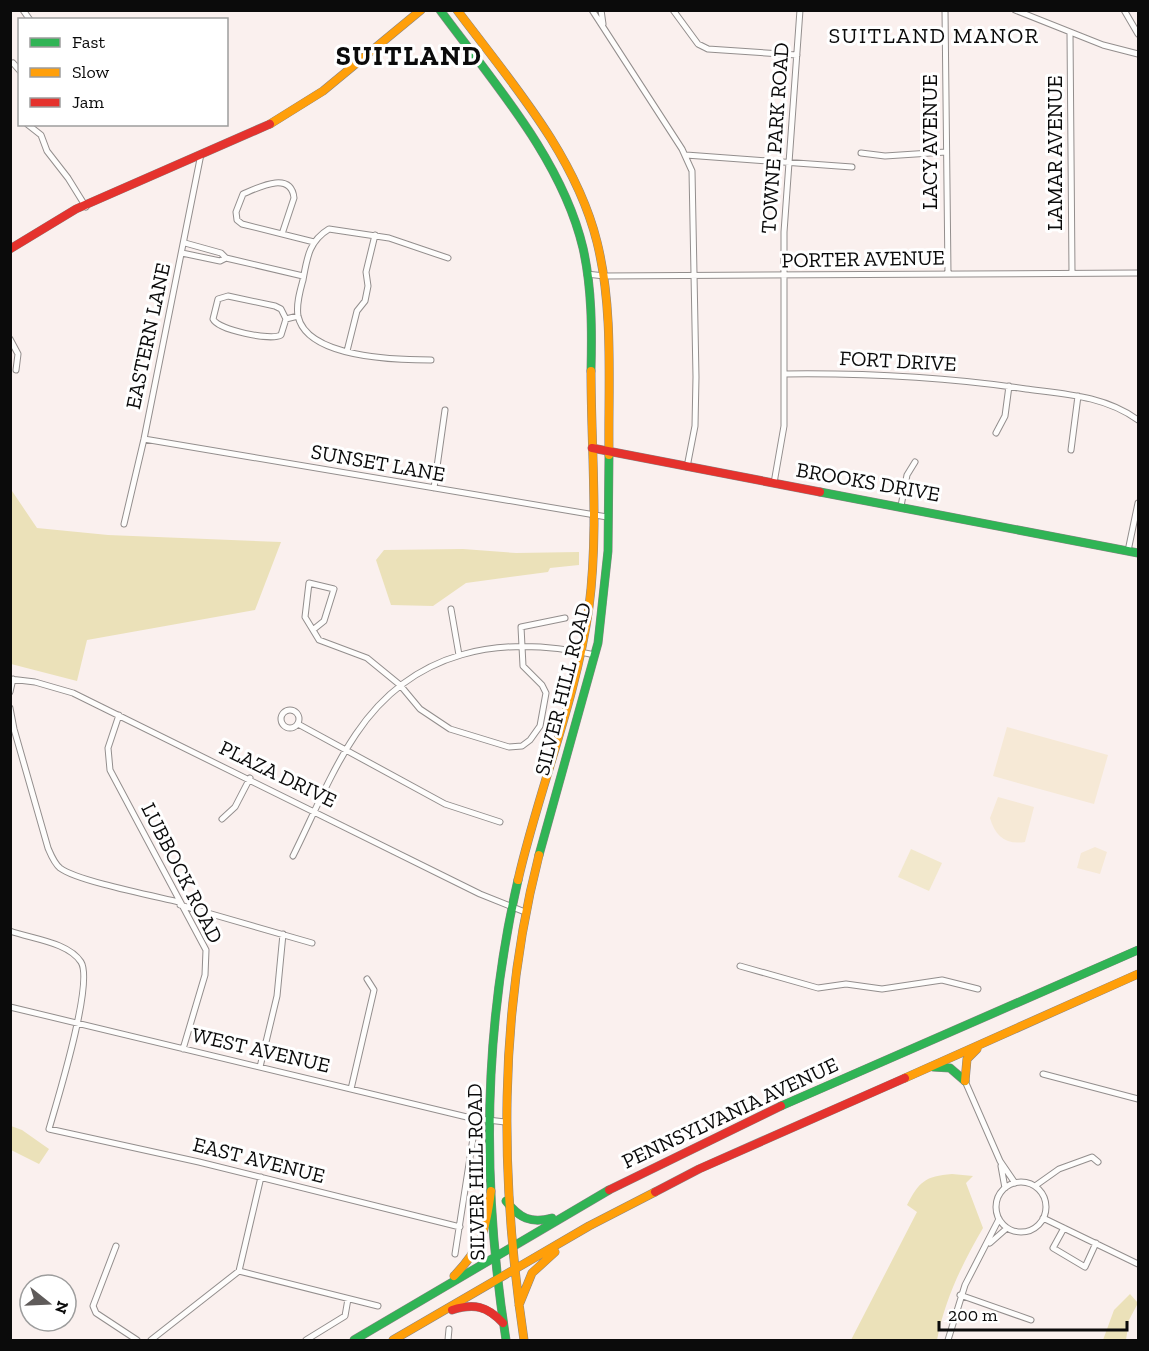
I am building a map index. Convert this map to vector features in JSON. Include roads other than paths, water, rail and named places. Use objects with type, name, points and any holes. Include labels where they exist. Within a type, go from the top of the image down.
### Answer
[{"type":"main road","points":[[10,249],[38,231],[86,207],[287,114],[318,94],[421,10]]},
{"type":"main road","name":"SILVER HILL ROAD","points":[[440,10],[535,146],[560,188],[579,233],[590,302],[592,448],[590,593],[580,652],[534,817],[512,909],[498,1005],[490,1122],[491,1191],[495,1256],[506,1341]]},
{"type":"main road","name":"SILVER HILL ROAD","points":[[457,10],[548,136],[574,178],[592,224],[603,276],[608,450],[605,594],[595,655],[546,827],[525,912],[512,1008],[505,1122],[506,1201],[524,1341]]},
{"type":"main road","name":"BROOKS DRIVE","points":[[592,448],[1138,552]]},
{"type":"main road","name":"PENNSYLVANIA AVENUE","points":[[354,1341],[571,1211],[744,1124],[1138,950]]},
{"type":"main road","name":"PENNSYLVANIA AVENUE","points":[[393,1341],[589,1226],[740,1149],[1138,974]]},
{"type":"main road","points":[[965,1081],[967,1059],[987,1041]]},
{"type":"main road","points":[[927,1067],[948,1067],[965,1081]]},
{"type":"main road","points":[[443,1287],[470,1261],[482,1244],[491,1191]]},
{"type":"main road","points":[[506,1201],[516,1215],[530,1222],[537,1222],[571,1211]]},
{"type":"main road","points":[[519,1305],[525,1284],[535,1268],[589,1226]]},
{"type":"main road","points":[[433,1317],[478,1304],[488,1308],[503,1323]]},
{"type":"street","points":[[592,10],[686,155],[693,177],[696,411],[687,467]]},
{"type":"street","points":[[601,10],[604,28]]},
{"type":"street","points":[[673,10],[699,44],[708,49],[796,55]]},
{"type":"street","name":"TOWNE PARK ROAD","points":[[774,483],[783,433],[784,276],[800,10]]},
{"type":"street","name":"LACY AVENUE","points":[[945,10],[948,274]]},
{"type":"street","points":[[1015,10],[1070,33],[1138,54]]},
{"type":"street","points":[[1124,10],[1138,34]]},
{"type":"street","name":"LAMAR AVENUE","points":[[1070,33],[1072,273]]},
{"type":"street","points":[[13,63],[18,68]]},
{"type":"street","points":[[30,126],[41,135],[47,151],[68,178],[86,207]]},
{"type":"street","points":[[861,153],[885,156],[946,152]]},
{"type":"street","name":"EASTERN LANE","points":[[124,524],[144,439],[201,154]]},
{"type":"street","points":[[686,155],[852,167]]},
{"type":"street","points":[[282,234],[294,198],[290,188],[279,182],[268,183],[239,198],[237,220],[282,234],[314,242]]},
{"type":"street","points":[[431,360],[391,360],[347,351],[315,340],[303,328],[298,316],[303,276],[317,236],[329,228],[375,236],[448,258]]},
{"type":"street","points":[[347,351],[357,311],[365,301],[368,286],[366,272],[375,236]]},
{"type":"street","points":[[184,243],[221,253],[226,258],[303,276]]},
{"type":"street","points":[[182,253],[220,261],[226,258]]},
{"type":"street","name":"PORTER AVENUE","points":[[587,274],[603,276],[784,276],[1138,273]]},
{"type":"street","points":[[228,296],[275,306],[281,309],[286,319],[281,335],[273,338],[221,327],[214,322],[213,314],[218,299],[228,296]]},
{"type":"street","points":[[286,319],[298,316]]},
{"type":"street","points":[[10,339],[18,354],[16,370]]},
{"type":"street","name":"FORT DRIVE","points":[[785,374],[901,375],[1009,386],[1078,396],[1108,403],[1138,420]]},
{"type":"street","points":[[996,433],[1005,416],[1009,386]]},
{"type":"street","points":[[1071,450],[1078,396]]},
{"type":"street","points":[[434,488],[445,410]]},
{"type":"street","name":"SUNSET LANE","points":[[144,439],[607,517]]},
{"type":"street","points":[[901,506],[907,475],[915,462]]},
{"type":"street","points":[[1128,551],[1138,503]]},
{"type":"street","points":[[314,629],[324,621],[334,589],[309,583],[305,612],[319,640],[362,655],[400,685],[420,709],[444,727],[506,747],[522,746],[537,732],[546,698],[542,685],[523,666],[521,627],[565,618]]},
{"type":"street","points":[[451,609],[459,655]]},
{"type":"street","points":[[292,856],[346,751],[370,714],[400,685],[437,664],[459,655],[523,644],[595,655]]},
{"type":"street","points":[[10,692],[12,679]]},
{"type":"street","name":"PLAZA DRIVE","points":[[12,679],[35,682],[73,693],[250,778],[512,909],[525,912]]},
{"type":"street","points":[[10,708],[48,848],[58,865],[69,872],[312,943]]},
{"type":"street","name":"LUBBOCK ROAD","points":[[119,715],[108,748],[109,765],[179,904],[202,941],[207,954],[205,975],[183,1049]]},
{"type":"street","points":[[298,724],[445,804],[500,822]]},
{"type":"street","points":[[222,819],[236,807],[250,778]]},
{"type":"street","points":[[10,931],[62,948],[81,962],[85,982],[77,1024]]},
{"type":"street","points":[[260,1067],[277,996],[283,934]]},
{"type":"street","points":[[740,966],[818,988],[846,984],[882,989],[942,980],[978,989]]},
{"type":"street","points":[[351,1089],[374,990],[367,979]]},
{"type":"street","name":"WEST AVENUE","points":[[10,1007],[476,1119],[505,1122]]},
{"type":"street","name":"EAST AVENUE","points":[[77,1024],[50,1129],[261,1177],[460,1227]]},
{"type":"street","points":[[1043,1074],[1138,1099]]},
{"type":"street","points":[[965,1081],[1000,1161],[1015,1183]]},
{"type":"street","points":[[455,1254],[476,1119]]},
{"type":"street","points":[[1035,1186],[1059,1169],[1092,1157],[1098,1162]]},
{"type":"street","points":[[1000,1161],[1005,1188]]},
{"type":"street","points":[[151,1341],[239,1271],[261,1177]]},
{"type":"street","points":[[948,1341],[960,1295],[999,1219],[997,1200],[1005,1188],[1015,1183],[1026,1183],[1035,1186],[1045,1201],[1043,1218],[1028,1230],[1007,1228],[999,1219]]},
{"type":"street","points":[[1043,1218],[1138,1264]]},
{"type":"street","points":[[987,1245],[1007,1228]]},
{"type":"street","points":[[1064,1228],[1053,1248],[1085,1267],[1096,1244]]},
{"type":"street","points":[[116,1246],[93,1304],[94,1311],[137,1341]]},
{"type":"street","points":[[239,1271],[378,1306]]},
{"type":"street","points":[[960,1295],[1031,1320]]},
{"type":"street","points":[[306,1341],[345,1316],[348,1299]]},
{"type":"street","points":[[448,1329],[448,1341]]},
{"type":"district","name":"SUITLAND MANOR","points":[[934,35]]},
{"type":"district","name":"SUITLAND","points":[[409,56]]}]
